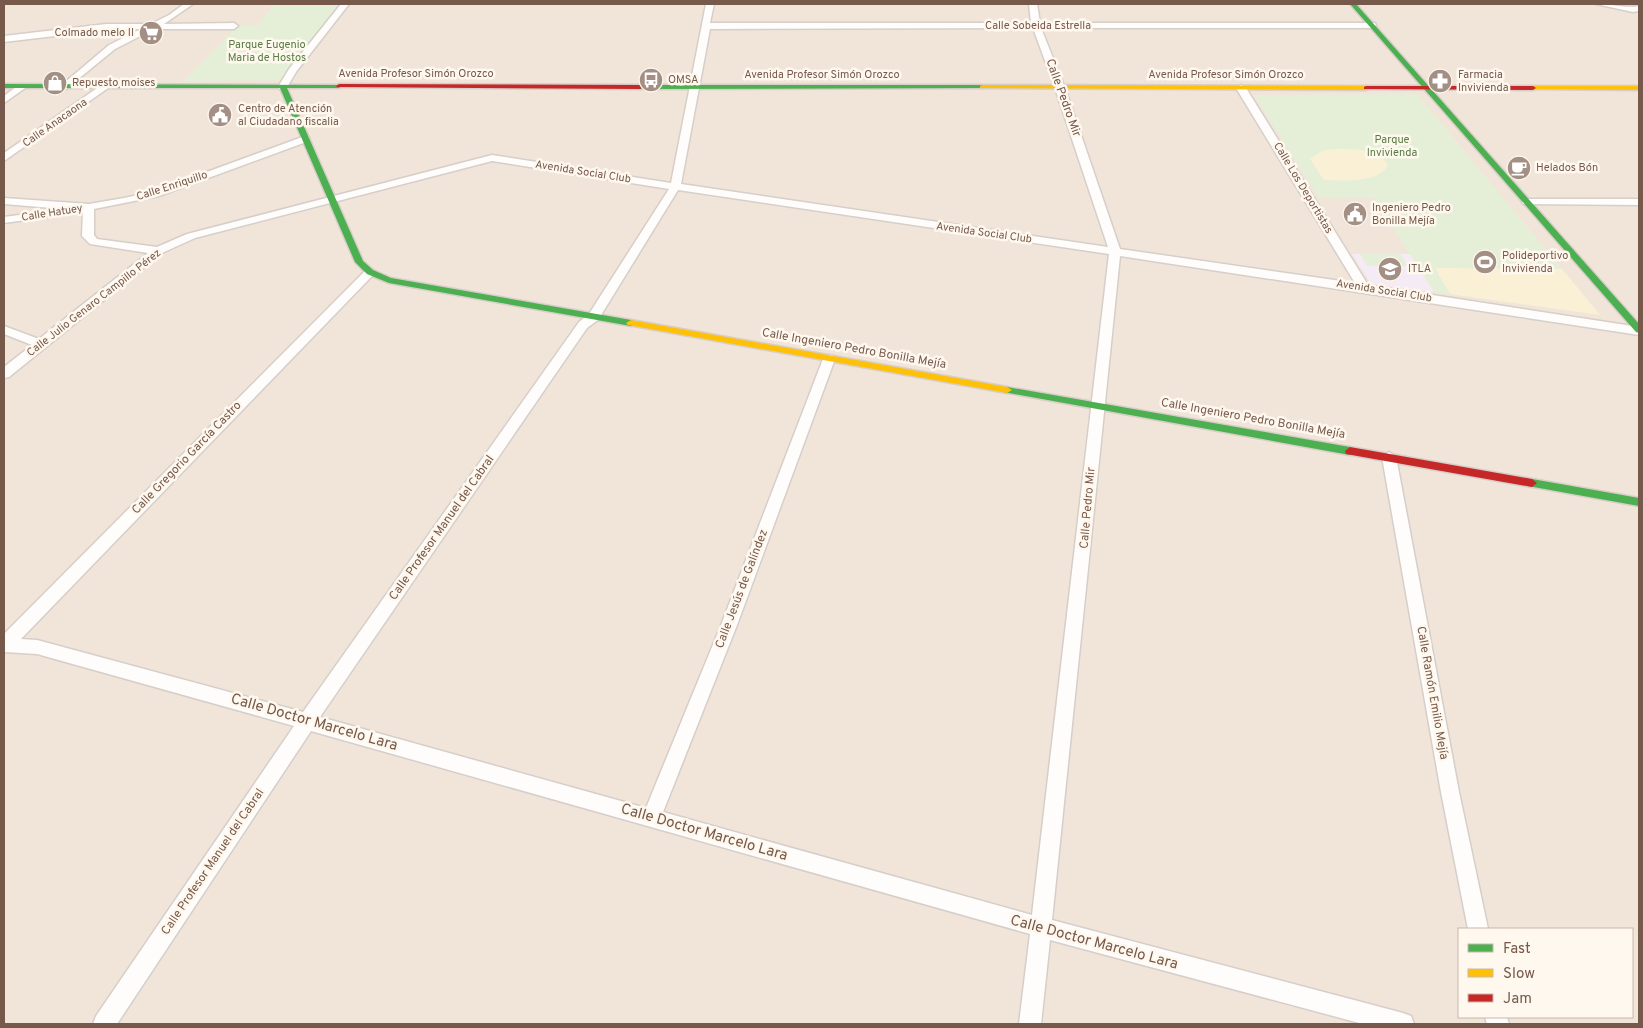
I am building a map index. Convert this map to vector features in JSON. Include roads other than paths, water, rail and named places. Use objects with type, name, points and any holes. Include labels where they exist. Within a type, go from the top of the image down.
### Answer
[{"type":"street","points":[[66,86],[112,47],[172,17],[189,4]]},
{"type":"street","points":[[345,4],[292,71],[283,87],[353,250],[359,262],[370,272]]},
{"type":"street","name":"Calle Profesor Manuel del Cabral","points":[[104,1024],[308,720],[583,325],[594,317],[675,187],[696,87],[710,4]]},
{"type":"street","name":"Calle Pedro Mir","points":[[1030,1024],[1086,532],[1097,406],[1115,252],[1060,88],[1036,26],[1033,4]]},
{"type":"street","points":[[1353,4],[1639,331]]},
{"type":"street","points":[[1600,4],[1637,10]]},
{"type":"street","name":"Calle Sobeida Estrella","points":[[705,26],[1372,25]]},
{"type":"street","points":[[6,41],[91,28],[234,26]]},
{"type":"street","name":"Avenida Profesor Simón Orozco","points":[[4,86],[1639,88]]},
{"type":"street","points":[[4,100],[23,86]]},
{"type":"street","name":"Calle Anacaona","points":[[4,158],[106,86]]},
{"type":"street","name":"Calle Los Deportistas","points":[[1242,88],[1364,288]]},
{"type":"street","name":"Calle Enriquillo","points":[[4,201],[89,207],[155,194],[306,139]]},
{"type":"street","name":"Avenida Social Club","points":[[331,198],[492,158],[675,187],[1364,288],[1639,331]]},
{"type":"street","name":"Calle Julio Genaro Campillo Pérez","points":[[4,374],[158,252],[191,236],[331,198]]},
{"type":"street","points":[[1527,202],[1639,202]]},
{"type":"street","name":"Calle Hatuey","points":[[4,220],[89,207],[88,236],[94,242],[158,252]]},
{"type":"street","name":"Calle Ingeniero Pedro Bonilla Mejía","points":[[370,272],[406,283],[1639,502]]},
{"type":"street","name":"Calle Gregorio García Castro","points":[[4,645],[370,272]]},
{"type":"street","points":[[4,330],[40,344]]},
{"type":"street","name":"Calle Jesús de Galíndez","points":[[651,818],[729,625],[829,359]]},
{"type":"street","name":"Calle Ramón Emilio Mejía","points":[[1389,457],[1450,792],[1478,928]]},
{"type":"street","name":"Calle Doctor Marcelo Lara","points":[[4,645],[37,647],[308,720],[1041,929],[1403,1024]]},
{"type":"place","name":"Colmado melo II","points":[[151,33]]},
{"type":"place","name":"OMSA","points":[[651,80]]},
{"type":"place","name":"Farmacia Invivienda","points":[[1440,81]]},
{"type":"place","name":"Repuesto moises","points":[[55,83]]},
{"type":"place","name":"Centro de Atención al Ciudadano fiscalia","points":[[220,115]]},
{"type":"place","name":"Helados Bón","points":[[1519,168]]},
{"type":"place","name":"Ingeniero Pedro Bonilla Mejía","points":[[1355,214]]},
{"type":"place","name":"Polideportivo Invivienda","points":[[1485,262]]},
{"type":"place","name":"ITLA","points":[[1390,269]]},
{"type":"park label","name":"Parque Eugenio Maria de Hostos","points":[[267,51]]},
{"type":"park label","name":"Parque Invivienda","points":[[1392,146]]}]
